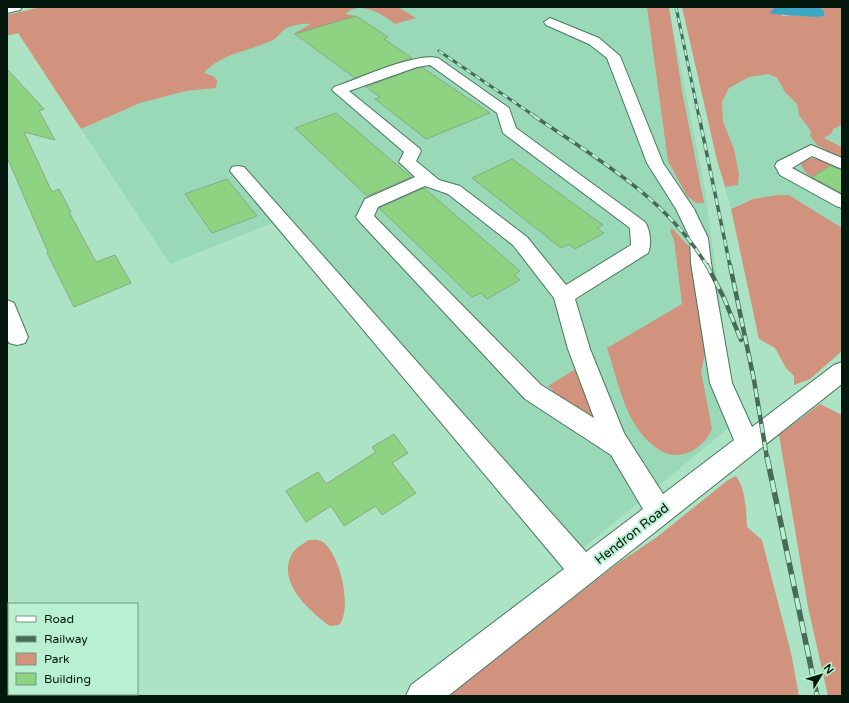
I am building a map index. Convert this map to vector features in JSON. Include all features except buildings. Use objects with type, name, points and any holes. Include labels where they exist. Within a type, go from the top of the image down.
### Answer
[{"type":"street","points":[[7,9],[16,7]]},
{"type":"street","points":[[550,22],[594,42],[613,56],[655,163],[684,209],[699,238],[700,262],[721,383],[748,445]]},
{"type":"street","points":[[564,296],[641,248],[639,226],[509,130],[504,111],[433,61],[415,63],[339,90],[413,151],[407,162],[426,179],[433,184],[454,190],[520,241],[564,296],[579,350],[614,438],[660,513]]},
{"type":"street","points":[[842,164],[811,150],[783,166],[786,171],[842,202]]},
{"type":"street","points":[[238,171],[584,571]]},
{"type":"street","points":[[426,179],[371,203],[365,217],[533,392],[620,447]]},
{"type":"street","points":[[7,308],[17,338]]},
{"type":"street","name":"Hendron Road","points":[[422,696],[842,371]]},
{"type":"shaded area","points":[[218,7],[669,7],[705,190],[729,368],[731,426],[570,559],[273,223],[170,264],[81,129],[140,103],[186,91],[216,88],[217,80],[204,73]]},
{"type":"shaded area","points":[[769,74],[777,78],[785,92],[797,104],[799,115],[811,131],[810,136],[842,160],[842,228],[789,195],[744,202],[731,209],[725,187],[738,185],[734,149],[723,121],[722,102],[729,88],[740,80]]},
{"type":"shaded area","points":[[842,125],[842,147],[824,138],[832,133],[833,129]]},
{"type":"green space","points":[[41,7],[398,7],[416,18],[395,24],[384,16],[371,10],[357,8],[345,14],[356,16],[293,34],[311,24],[296,25],[283,30],[273,40],[237,53],[211,66],[204,73],[213,76],[217,80],[216,88],[186,91],[140,103],[81,129],[18,33],[7,36],[7,15]]},
{"type":"green space","points":[[647,7],[669,7],[682,91],[704,203],[696,203],[687,196],[668,161]]},
{"type":"green space","points":[[682,7],[775,7],[783,16],[824,16],[824,11],[818,7],[842,7],[842,125],[833,129],[832,133],[824,138],[842,147],[842,160],[817,145],[810,136],[811,131],[799,115],[797,104],[785,92],[777,78],[769,74],[749,77],[729,88],[722,102],[723,121],[734,149],[739,174],[738,185],[725,187],[717,160]]},
{"type":"green space","points":[[806,158],[819,159],[831,165],[812,177],[806,173],[800,163]]},
{"type":"green space","points":[[778,195],[789,195],[842,228],[842,351],[810,379],[794,385],[794,376],[786,368],[775,348],[759,339],[731,209],[753,199]]},
{"type":"green space","points":[[672,228],[693,251],[703,311],[705,354],[701,371],[712,429],[707,438],[700,445],[692,451],[679,455],[671,455],[661,451],[644,437],[636,426],[629,414],[619,388],[607,348],[682,304],[674,240],[670,230]]},
{"type":"green space","points":[[584,364],[593,406],[593,416],[590,419],[559,397],[548,386]]},
{"type":"green space","points":[[820,404],[842,415],[842,696],[828,696],[808,607],[779,435]]},
{"type":"green space","points":[[736,476],[744,494],[747,527],[762,540],[791,653],[799,696],[447,696],[617,564],[657,537],[728,480]]},
{"type":"green space","points":[[309,540],[320,540],[328,547],[339,568],[345,607],[343,617],[339,625],[330,626],[313,613],[298,595],[288,575],[288,565],[293,552]]},
{"type":"water","points":[[775,7],[818,7],[824,11],[824,16],[816,17],[772,14],[770,12]]},
{"type":"railway","points":[[676,7],[699,117]]},
{"type":"railway","points":[[439,51],[536,117]]},
{"type":"railway","points":[[534,116],[630,182],[652,200],[691,242],[707,266]]},
{"type":"railway","points":[[699,116],[730,266]]},
{"type":"railway","points":[[707,265],[724,298],[741,340]]},
{"type":"railway","points":[[730,265],[754,380],[767,458]]},
{"type":"railway","points":[[767,457],[817,696]]}]
